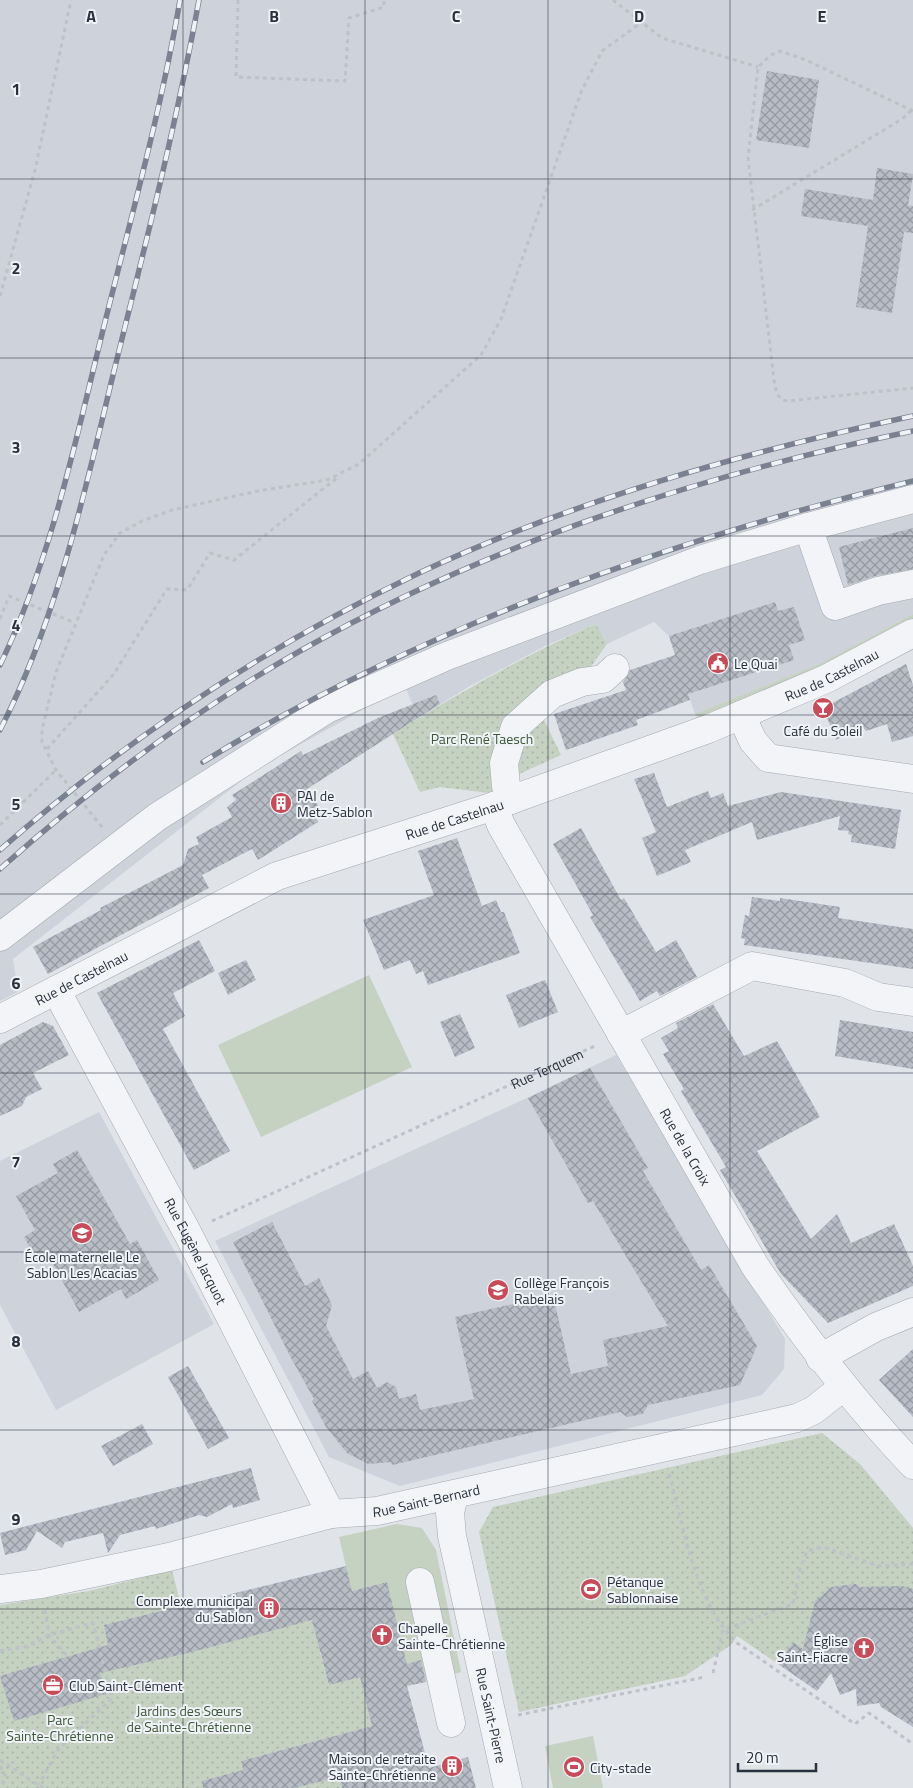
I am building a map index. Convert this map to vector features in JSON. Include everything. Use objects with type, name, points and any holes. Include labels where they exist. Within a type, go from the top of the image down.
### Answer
[{"type":"street","points":[[0,937],[157,817],[327,709],[447,656],[700,560],[808,527],[913,499]]},
{"type":"street","points":[[808,527],[835,606],[878,591],[913,584]]},
{"type":"street","name":"Rue de Castelnau","points":[[0,1019],[277,876],[502,803],[741,715],[826,680],[913,633]]},
{"type":"street","name":"Rue de la Croix","points":[[615,668],[603,679],[582,682],[552,694],[515,727],[504,763],[506,786],[502,803],[501,825],[755,1266],[842,1387],[868,1419],[913,1466]]},
{"type":"street","points":[[741,715],[753,741],[768,758],[913,779]]},
{"type":"street","points":[[621,1034],[752,966],[845,983],[878,996],[913,1002]]},
{"type":"street","name":"Rue Eugène Jacquot","points":[[56,990],[187,1232],[331,1514]]},
{"type":"street","points":[[820,1358],[876,1327],[913,1312]]},
{"type":"street","name":"Rue Saint-Bernard","points":[[0,1589],[41,1584],[168,1557],[331,1514],[377,1511],[797,1418],[814,1410],[842,1387]]},
{"type":"street","name":"Rue Saint-Pierre","points":[[454,1495],[450,1514],[452,1536],[508,1788]]},
{"type":"street","points":[[420,1582],[443,1725],[490,1713]]},
{"type":"path","points":[[0,296],[35,170],[71,0]]},
{"type":"path","points":[[238,0],[236,77],[339,81],[344,81],[349,18],[384,7],[384,0]]},
{"type":"path","points":[[613,0],[662,38],[758,67]]},
{"type":"path","points":[[119,846],[56,770],[42,742],[42,730],[56,672],[104,555],[120,534],[142,521],[172,510],[211,500],[305,485],[342,474],[359,464],[481,355],[501,319],[581,92],[602,51],[642,22]]},
{"type":"path","points":[[752,210],[902,119],[913,110],[806,60],[780,51],[771,55],[758,67],[748,158],[752,210],[770,356],[777,394],[782,400],[788,402],[913,388]]},
{"type":"path","points":[[47,748],[113,675],[167,589],[187,590],[210,553],[234,560],[342,474]]},
{"type":"path","points":[[0,619],[9,596],[75,623]]},
{"type":"path","points":[[0,825],[56,770]]},
{"type":"path","name":"Rue Terquem","points":[[187,1232],[621,1034]]},
{"type":"path","points":[[662,1448],[702,1594],[723,1630],[737,1643],[855,1724],[869,1713],[913,1744]]},
{"type":"path","points":[[723,1630],[793,1604],[799,1572],[807,1551],[823,1547],[879,1566],[913,1564]]},
{"type":"path","points":[[0,1651],[30,1646],[49,1635],[93,1623],[112,1698],[57,1750],[41,1787],[0,1760]]},
{"type":"path","points":[[713,1673],[723,1630]]},
{"type":"path","points":[[49,1635],[68,1657]]},
{"type":"path","points":[[490,1713],[515,1715],[705,1677]]},
{"type":"path","points":[[0,1766],[5,1776],[2,1788]]},
{"type":"shaded area","points":[[0,0],[913,0],[913,614],[821,663],[695,714],[669,636],[654,622],[607,644],[596,624],[545,646],[470,686],[418,718],[405,686],[258,768],[13,959],[18,992],[0,1001]]},
{"type":"shaded area","name":"Collège François Rabelais","points":[[616,1055],[785,1339],[784,1369],[762,1395],[400,1486],[329,1457],[215,1241]]},
{"type":"shaded area","name":"École maternelle Le Sablon Les Acacias","points":[[99,1112],[214,1324],[56,1410],[0,1305],[0,1161]]},
{"type":"green space","points":[[913,614],[913,633],[708,729],[695,714],[821,663]]},
{"type":"green space","name":"Parc René Taesch","points":[[596,624],[607,644],[587,672],[544,720],[561,755],[517,775],[489,793],[440,787],[420,792],[393,734],[493,675],[544,648]]},
{"type":"green space","points":[[369,975],[412,1067],[261,1137],[218,1045]]},
{"type":"green space","points":[[822,1433],[860,1464],[913,1528],[913,1592],[825,1592],[823,1594],[826,1597],[817,1610],[813,1609],[812,1612],[811,1655],[793,1642],[778,1664],[737,1636],[731,1645],[685,1676],[519,1712],[479,1532],[493,1507]]},
{"type":"green space","points":[[397,1524],[422,1528],[436,1550],[461,1672],[426,1682],[421,1661],[407,1664],[387,1582],[352,1591],[339,1537]]},
{"type":"green space","name":"Jardins des Sœurs de Sainte-Chrétienne","points":[[172,1570],[192,1650],[344,1612],[345,1645],[320,1652],[329,1685],[360,1675],[372,1726],[241,1761],[248,1788],[0,1788],[0,1605],[89,1591]]},
{"type":"green space","name":"City-stade","points":[[593,1736],[603,1788],[553,1788],[545,1746]]},
{"type":"green space","points":[[339,1777],[342,1788],[295,1788]]},
{"type":"building","points":[[767,71],[819,80],[809,148],[756,140]]},
{"type":"building","points":[[877,168],[913,174],[908,206],[913,206],[913,233],[904,232],[892,313],[856,307],[868,226],[801,216],[805,189],[873,200]]},
{"type":"building","points":[[913,528],[913,569],[875,576],[848,585],[839,547]]},
{"type":"building","name":"Le Quai","points":[[775,602],[778,611],[794,607],[805,640],[789,645],[794,660],[688,694],[690,700],[636,720],[638,725],[566,750],[554,714],[626,690],[623,682],[630,670],[675,655],[669,636]]},
{"type":"building","points":[[906,664],[913,685],[913,736],[892,742],[887,724],[866,731],[862,726],[836,740],[823,708]]},
{"type":"building","points":[[436,695],[440,704],[307,789],[323,813],[316,817],[318,822],[258,860],[252,849],[202,875],[209,888],[48,974],[33,947],[101,910],[100,908],[183,865],[188,849],[199,844],[196,837],[232,817],[227,807],[236,800],[232,795],[301,751],[303,755],[378,718]]},
{"type":"building","points":[[654,773],[667,807],[708,791],[711,798],[723,793],[728,806],[781,792],[901,810],[895,849],[851,842],[852,835],[848,834],[849,831],[838,830],[840,816],[757,840],[752,822],[685,850],[691,862],[657,876],[642,838],[656,832],[634,779]]},
{"type":"building","points":[[581,828],[621,900],[624,898],[656,952],[676,940],[697,977],[660,996],[657,991],[640,1001],[590,917],[593,915],[553,844]]},
{"type":"building","points":[[457,838],[482,906],[496,900],[501,912],[504,912],[520,953],[428,985],[423,971],[416,974],[410,960],[384,970],[363,920],[434,895],[418,851]]},
{"type":"building","points":[[752,897],[780,901],[780,898],[840,907],[838,918],[913,929],[913,969],[744,945],[745,939],[741,938],[745,915],[749,916]]},
{"type":"building","points":[[199,940],[215,971],[173,993],[185,1016],[163,1029],[230,1151],[194,1170],[97,993]]},
{"type":"building","points":[[246,960],[256,980],[228,995],[218,973]]},
{"type":"building","points":[[545,980],[558,1012],[519,1028],[506,995]]},
{"type":"building","points":[[713,1004],[744,1056],[777,1041],[820,1117],[757,1151],[811,1239],[837,1214],[851,1243],[894,1224],[913,1266],[913,1286],[828,1323],[781,1274],[720,1170],[726,1167],[681,1091],[684,1089],[663,1054],[669,1051],[661,1038],[678,1028],[676,1023]]},
{"type":"building","points":[[460,1014],[475,1048],[455,1057],[440,1022]]},
{"type":"building","points":[[840,1020],[913,1032],[913,1069],[835,1056]]},
{"type":"building","points":[[43,1022],[53,1026],[69,1055],[33,1073],[42,1089],[26,1097],[22,1106],[0,1116],[0,1045]]},
{"type":"building","points":[[590,1068],[648,1168],[643,1171],[701,1270],[709,1265],[757,1346],[740,1385],[648,1405],[643,1414],[627,1417],[620,1412],[392,1465],[391,1462],[368,1464],[347,1453],[326,1427],[312,1401],[314,1399],[291,1358],[233,1242],[272,1222],[305,1286],[319,1278],[332,1305],[326,1326],[353,1379],[368,1371],[377,1388],[387,1382],[396,1387],[399,1399],[416,1394],[420,1410],[474,1399],[455,1317],[553,1295],[571,1374],[608,1366],[603,1340],[668,1326],[593,1201],[588,1203],[528,1098]]},
{"type":"building","points":[[77,1150],[130,1244],[137,1240],[159,1280],[126,1299],[121,1289],[79,1312],[50,1258],[39,1264],[24,1237],[35,1230],[16,1196],[58,1173],[53,1164]]},
{"type":"building","points":[[913,1349],[913,1417],[879,1380]]},
{"type":"building","points":[[188,1366],[229,1438],[208,1449],[168,1377]]},
{"type":"building","points":[[142,1424],[153,1444],[113,1466],[101,1446]]},
{"type":"building","points":[[251,1468],[260,1500],[233,1508],[232,1504],[207,1517],[199,1515],[156,1529],[155,1526],[120,1535],[108,1553],[103,1533],[65,1542],[62,1548],[37,1531],[26,1550],[5,1555],[0,1533]]},
{"type":"building","points":[[346,1566],[352,1591],[387,1582],[407,1664],[421,1660],[426,1682],[407,1686],[429,1768],[468,1757],[476,1788],[342,1788],[339,1777],[295,1788],[203,1788],[202,1781],[243,1770],[241,1761],[372,1726],[360,1677],[329,1685],[312,1620],[192,1652],[100,1673],[106,1694],[14,1721],[0,1676],[108,1645],[104,1625]]},
{"type":"building","name":"Église Saint-Fiacre","points":[[856,1584],[860,1587],[902,1586],[913,1589],[913,1727],[881,1707],[879,1703],[857,1706],[856,1689],[840,1695],[831,1673],[817,1691],[778,1664],[793,1642],[803,1649],[815,1601],[831,1587]]},
{"type":"railway","points":[[0,665],[34,584],[60,500],[164,83],[180,0]]},
{"type":"railway","points":[[0,730],[38,645],[80,511],[159,188],[199,0]]},
{"type":"railway","points":[[0,850],[98,770],[148,732],[200,697],[307,631],[419,573],[538,523],[661,481],[787,445],[913,416]]},
{"type":"railway","points":[[0,869],[70,809],[182,725],[220,699],[300,651],[372,613],[445,578],[597,517],[754,469],[913,431]]},
{"type":"railway","points":[[203,762],[286,714],[371,670],[458,630],[547,594],[637,561],[728,531],[913,481]]},
{"type":"place","name":"Le Quai","points":[[718,663]]},
{"type":"place","name":"Café du Soleil","points":[[823,708]]},
{"type":"place","name":"PAI de Metz-Sablon","points":[[281,803]]},
{"type":"place","name":"École maternelle Le Sablon Les Acacias","points":[[82,1233]]},
{"type":"place","name":"Collège François Rabelais","points":[[498,1290]]},
{"type":"place","name":"Pétanque Sablonnaise","points":[[591,1589]]},
{"type":"place","name":"Complexe municipal du Sablon","points":[[269,1608]]},
{"type":"place","name":"Chapelle Sainte-Chrétienne","points":[[382,1635]]},
{"type":"place","name":"Église Saint-Fiacre","points":[[864,1648]]},
{"type":"place","name":"Club Saint-Clément","points":[[53,1685]]},
{"type":"place","name":"Maison de retraite Sainte-Chrétienne","points":[[452,1766]]},
{"type":"place","name":"City-stade","points":[[574,1767]]},
{"type":"park label","name":"Parc Sainte-Chrétienne","points":[[60,1728]]}]
